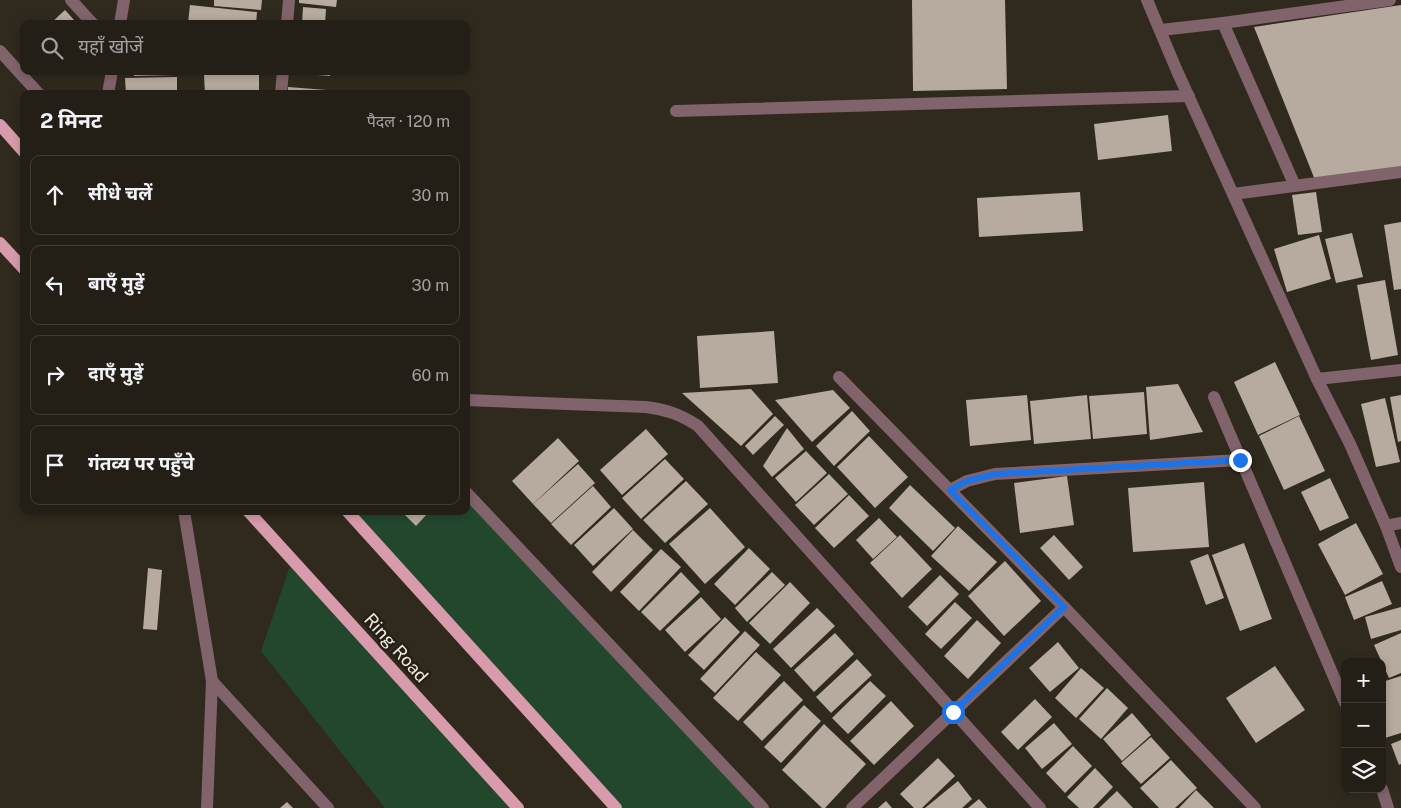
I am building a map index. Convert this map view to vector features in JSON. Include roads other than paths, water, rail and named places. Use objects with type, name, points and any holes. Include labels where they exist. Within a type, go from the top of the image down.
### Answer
[{"type":"main road","points":[[0,125],[20,148]]},
{"type":"main road","points":[[0,243],[20,265]]},
{"type":"main road","name":"Ring Road","points":[[252,515],[518,808]]},
{"type":"main road","points":[[351,515],[616,808]]},
{"type":"street","points":[[71,0],[89,20]]},
{"type":"street","points":[[121,20],[124,0]]},
{"type":"street","points":[[287,20],[289,0]]},
{"type":"street","points":[[1147,0],[1317,379],[1350,444],[1386,526],[1401,567]]},
{"type":"street","points":[[1160,30],[1390,0]]},
{"type":"street","points":[[1223,23],[1295,186]]},
{"type":"street","points":[[0,51],[20,73]]},
{"type":"street","points":[[22,75],[35,90]]},
{"type":"street","points":[[109,90],[111,75]]},
{"type":"street","points":[[281,90],[283,75]]},
{"type":"street","points":[[676,110],[1189,96]]},
{"type":"street","points":[[1233,194],[1401,172]]},
{"type":"street","points":[[1317,379],[1401,370]]},
{"type":"street","points":[[839,377],[1064,607],[1255,808]]},
{"type":"street","points":[[1214,397],[1341,694]]},
{"type":"street","points":[[470,400],[646,407],[668,410],[698,426],[1040,808]]},
{"type":"street","points":[[950,490],[967,481],[995,474],[1240,460]]},
{"type":"street","points":[[470,496],[763,808]]},
{"type":"street","points":[[185,515],[212,681],[207,808]]},
{"type":"street","points":[[1386,526],[1401,523]]},
{"type":"street","points":[[852,808],[1064,607]]},
{"type":"street","points":[[212,681],[328,808]]},
{"type":"street","points":[[1383,793],[1388,808]]}]
